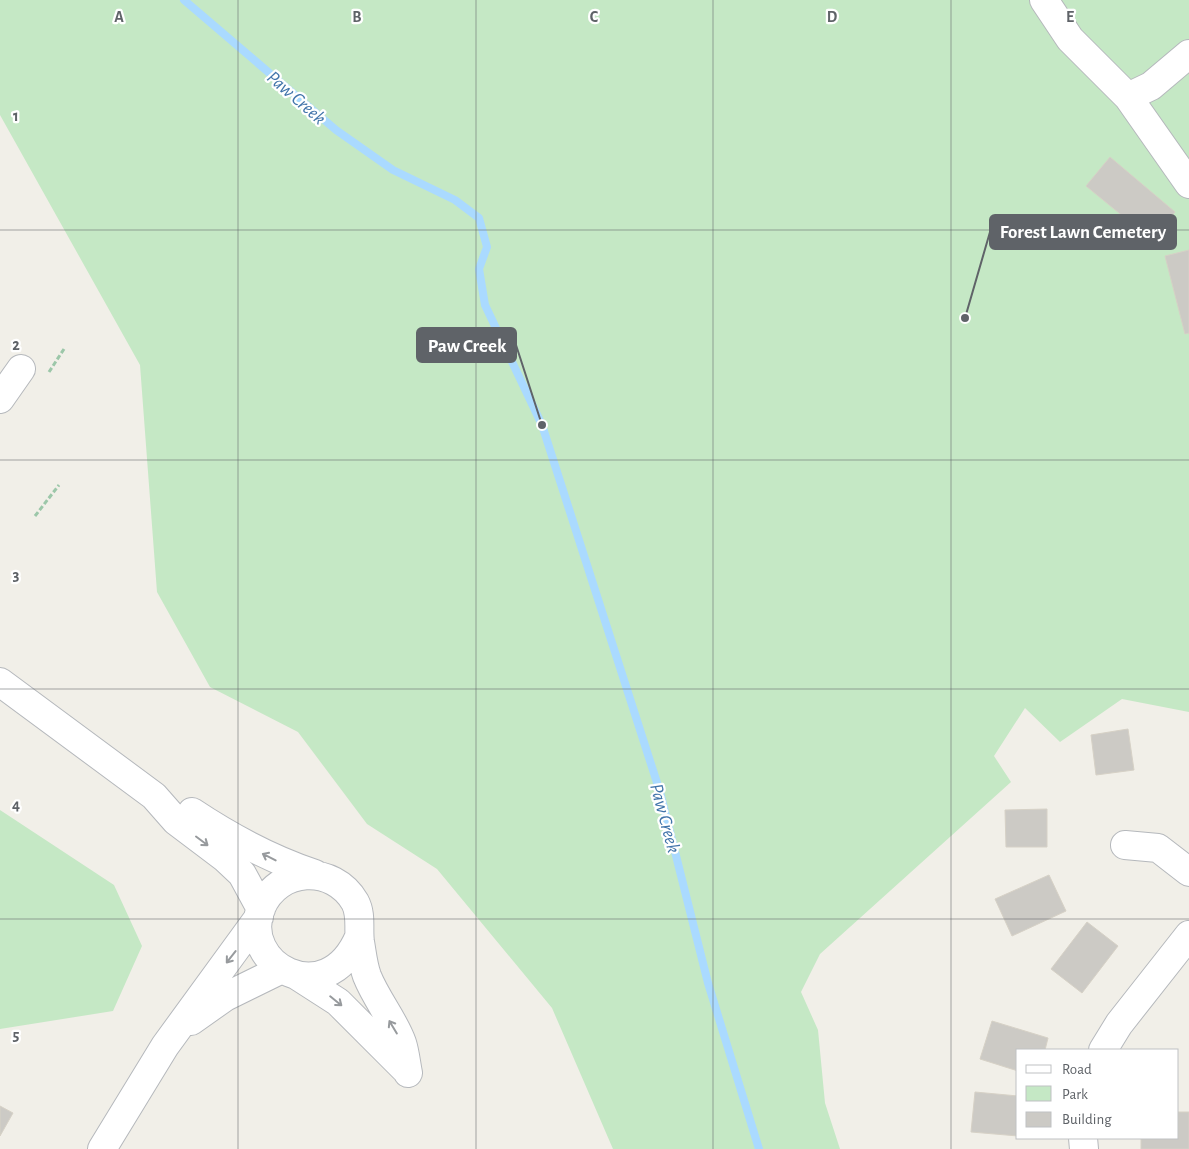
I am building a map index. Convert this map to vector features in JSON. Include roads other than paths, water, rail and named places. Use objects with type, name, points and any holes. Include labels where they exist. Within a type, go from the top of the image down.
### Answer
[{"type":"street","points":[[1044,0],[1070,39],[1128,97],[1189,184]]},
{"type":"street","points":[[1128,97],[1151,86],[1189,54]]},
{"type":"street","points":[[0,400],[33,373]]},
{"type":"street","points":[[0,682],[154,796],[176,821],[225,858],[242,874],[260,913],[258,926],[261,943],[269,958],[338,1002],[408,1073],[402,1042],[379,1003],[367,975],[359,937],[360,920],[356,903],[346,889],[331,879],[278,862],[222,832],[184,806],[154,796]]},
{"type":"street","points":[[1125,845],[1158,848],[1189,872]]},
{"type":"street","points":[[102,1149],[165,1046],[260,913],[269,894],[282,882],[298,876],[315,874]]},
{"type":"street","points":[[1104,1049],[1119,1024],[1189,935]]},
{"type":"street","points":[[181,1026],[206,1013],[225,997],[289,972],[319,975],[341,966],[352,953],[359,937]]},
{"type":"waterway","name":"Paw Creek","points":[[184,0],[336,130],[393,170],[455,200],[479,218],[487,247],[479,269],[485,305],[542,425],[660,792],[708,983],[759,1149]]},
{"type":"place","name":"Forest Lawn Cemetery","points":[[965,318]]},
{"type":"place","name":"Paw Creek","points":[[542,425]]}]
